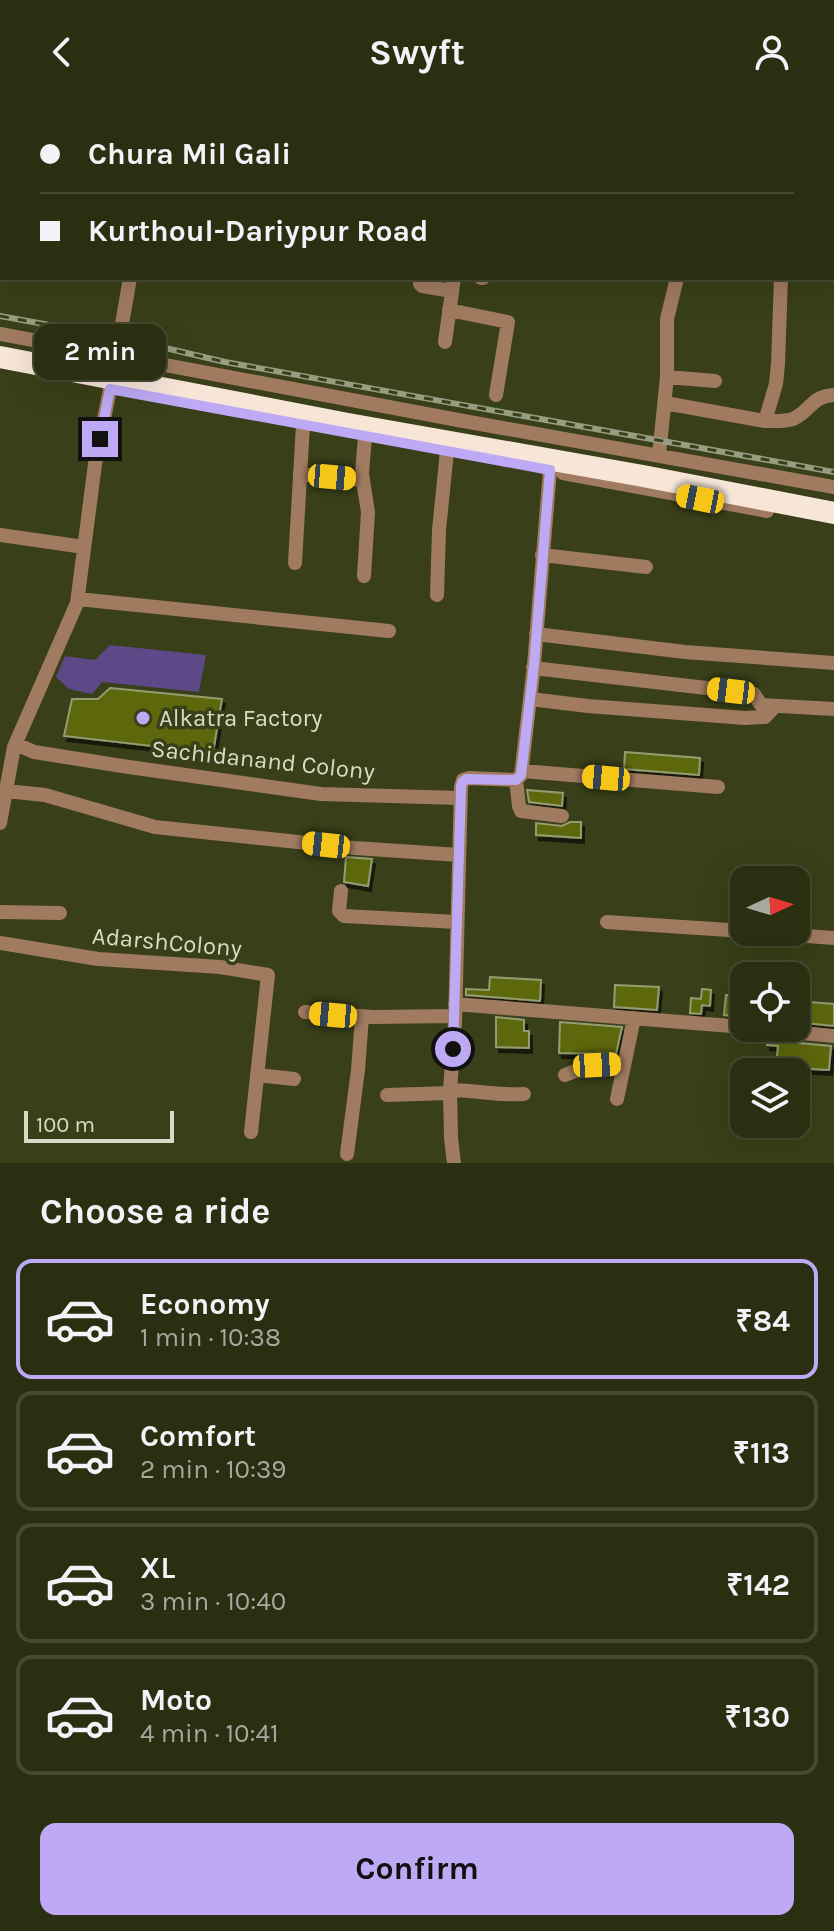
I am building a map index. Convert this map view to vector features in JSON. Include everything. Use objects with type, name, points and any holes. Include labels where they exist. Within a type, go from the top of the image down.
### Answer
[{"type":"highway","points":[[0,345],[834,498]]},
{"type":"highway","points":[[0,357],[834,513]]},
{"type":"street","points":[[122,324],[130,280]]},
{"type":"street","points":[[420,280],[422,286],[453,285],[445,342]]},
{"type":"street","points":[[659,455],[667,377],[668,311],[676,280]]},
{"type":"street","points":[[765,421],[777,374],[781,280]]},
{"type":"street","points":[[449,310],[508,322],[496,395]]},
{"type":"street","points":[[0,334],[834,487]]},
{"type":"street","points":[[41,375],[48,342]]},
{"type":"street","points":[[0,368],[834,522]]},
{"type":"street","points":[[667,377],[715,381]]},
{"type":"street","points":[[0,823],[16,744],[78,599],[95,464],[110,389]]},
{"type":"street","points":[[665,403],[778,421],[793,419],[819,398],[834,395]]},
{"type":"street","points":[[295,563],[303,425]]},
{"type":"street","points":[[518,464],[525,431]]},
{"type":"street","points":[[364,576],[368,504],[362,466],[365,436]]},
{"type":"street","points":[[437,595],[439,530],[447,451]]},
{"type":"street","points":[[550,470],[530,699],[519,776],[519,806],[521,811],[562,816]]},
{"type":"street","points":[[300,474],[363,480]]},
{"type":"street","points":[[799,516],[805,482]]},
{"type":"street","points":[[0,535],[84,547]]},
{"type":"street","points":[[542,555],[646,567]]},
{"type":"street","points":[[78,599],[389,631]]},
{"type":"street","points":[[536,634],[685,652],[834,663]]},
{"type":"street","points":[[533,668],[750,693],[761,705],[834,709]]},
{"type":"street","points":[[530,699],[745,718],[765,717],[775,706]]},
{"type":"street","name":"Sachidanand Colony","points":[[16,744],[34,752],[321,794],[460,798]]},
{"type":"street","points":[[454,1163],[450,1091],[462,782],[466,779],[519,776],[718,787]]},
{"type":"street","points":[[6,791],[45,795],[155,827],[355,848],[459,855]]},
{"type":"street","points":[[341,891],[339,911],[344,916],[457,922]]},
{"type":"street","points":[[0,912],[60,913]]},
{"type":"street","points":[[607,922],[730,930]]},
{"type":"street","points":[[810,936],[834,938]]},
{"type":"street","name":"AdarshColony","points":[[0,943],[98,959],[220,967],[268,975],[251,1132]]},
{"type":"street","points":[[305,1012],[362,1017],[455,1010],[730,1026]]},
{"type":"street","points":[[347,1154],[362,1017]]},
{"type":"street","points":[[617,1099],[634,1018]]},
{"type":"street","points":[[810,1034],[834,1036]]},
{"type":"street","points":[[565,1075],[588,1066],[624,1063]]},
{"type":"street","points":[[257,1075],[294,1079]]},
{"type":"street","points":[[387,1095],[477,1090],[505,1095],[524,1094]]},
{"type":"shaded area","points":[[110,645],[206,655],[199,692],[102,682],[92,694],[69,689],[56,677],[65,656],[95,660]]},
{"type":"building","name":"Alkatra Factory","points":[[110,688],[222,699],[213,753],[64,736],[72,699],[98,699]]},
{"type":"building","points":[[625,752],[700,758],[699,775],[624,769]]},
{"type":"building","points":[[527,790],[563,793],[562,806],[529,802]]},
{"type":"building","points":[[581,822],[581,838],[536,835],[536,823],[562,826]]},
{"type":"building","points":[[346,857],[372,859],[368,886],[344,882]]},
{"type":"building","points":[[490,977],[541,980],[540,1001],[466,995],[466,989],[489,990]]},
{"type":"building","points":[[615,985],[659,987],[657,1010],[614,1007]]},
{"type":"building","points":[[702,989],[711,990],[710,1006],[702,1005],[701,1014],[690,1013],[691,998],[701,999]]},
{"type":"building","points":[[726,995],[730,995],[730,1016],[724,1015]]},
{"type":"building","points":[[810,1002],[834,1004],[834,1026],[810,1023]]},
{"type":"building","points":[[496,1017],[524,1020],[524,1031],[529,1031],[529,1048],[496,1047]]},
{"type":"building","points":[[560,1022],[622,1027],[616,1054],[559,1053]]},
{"type":"building","points":[[767,1042],[788,1042],[831,1046],[829,1070],[810,1069],[810,1058],[777,1058],[778,1046],[767,1045]]},
{"type":"railway","points":[[0,316],[131,340],[225,362],[834,472]]},
{"type":"place","name":"Alkatra Factory","points":[[143,718]]},
{"type":"route","points":[[100,439],[110,389],[550,470],[534,665],[521,775],[516,780],[469,778],[462,782],[461,787],[453,1049]]}]
